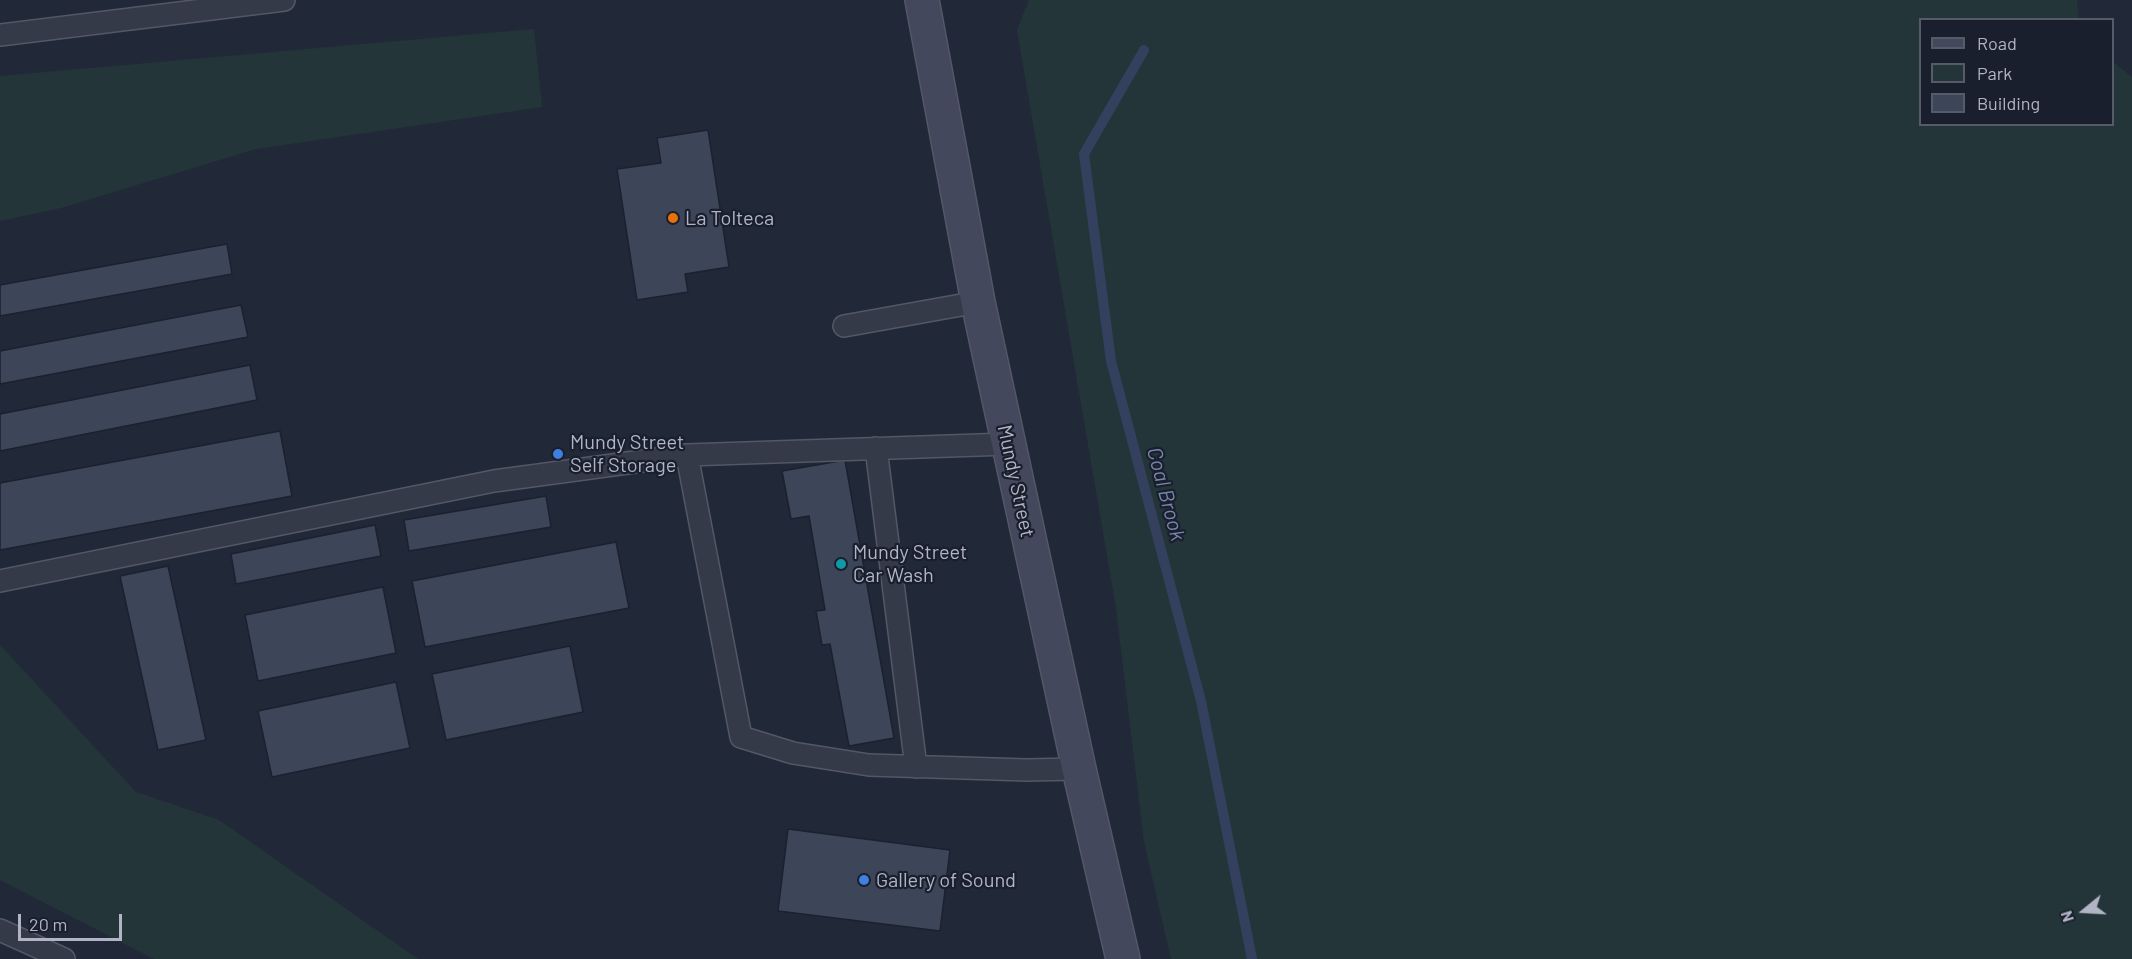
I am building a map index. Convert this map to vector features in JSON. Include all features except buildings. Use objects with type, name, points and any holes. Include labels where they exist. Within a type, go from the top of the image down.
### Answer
[{"type":"main road","name":"Mundy Street","points":[[922,0],[978,302],[1079,769],[1123,959]]},
{"type":"lane","points":[[0,35],[284,0]]},
{"type":"lane","points":[[844,326],[978,302]]},
{"type":"lane","points":[[0,581],[494,481],[687,455],[1008,444]]},
{"type":"lane","points":[[876,448],[916,767]]},
{"type":"lane","points":[[687,455],[741,737],[793,753],[869,765],[1026,770],[1079,769]]},
{"type":"lane","points":[[0,930],[64,959]]},
{"type":"green space","points":[[1029,0],[2077,0],[2079,18],[1919,18],[1919,126],[2114,126],[2114,63],[2132,77],[2132,959],[1171,959],[1144,842],[1116,608],[1017,30]]},
{"type":"green space","points":[[534,29],[542,107],[256,149],[61,208],[0,221],[0,76]]},
{"type":"green space","points":[[0,645],[136,792],[219,820],[418,959],[154,959],[0,880]]},
{"type":"waterway","name":"Coal Brook","points":[[1144,50],[1084,154],[1111,361],[1201,701],[1252,959]]},
{"type":"place","name":"La Tolteca","points":[[673,218]]},
{"type":"place","name":"Mundy Street Self Storage","points":[[558,454]]},
{"type":"place","name":"Mundy Street Car Wash","points":[[841,564]]},
{"type":"place","name":"Gallery of Sound","points":[[864,880]]}]
